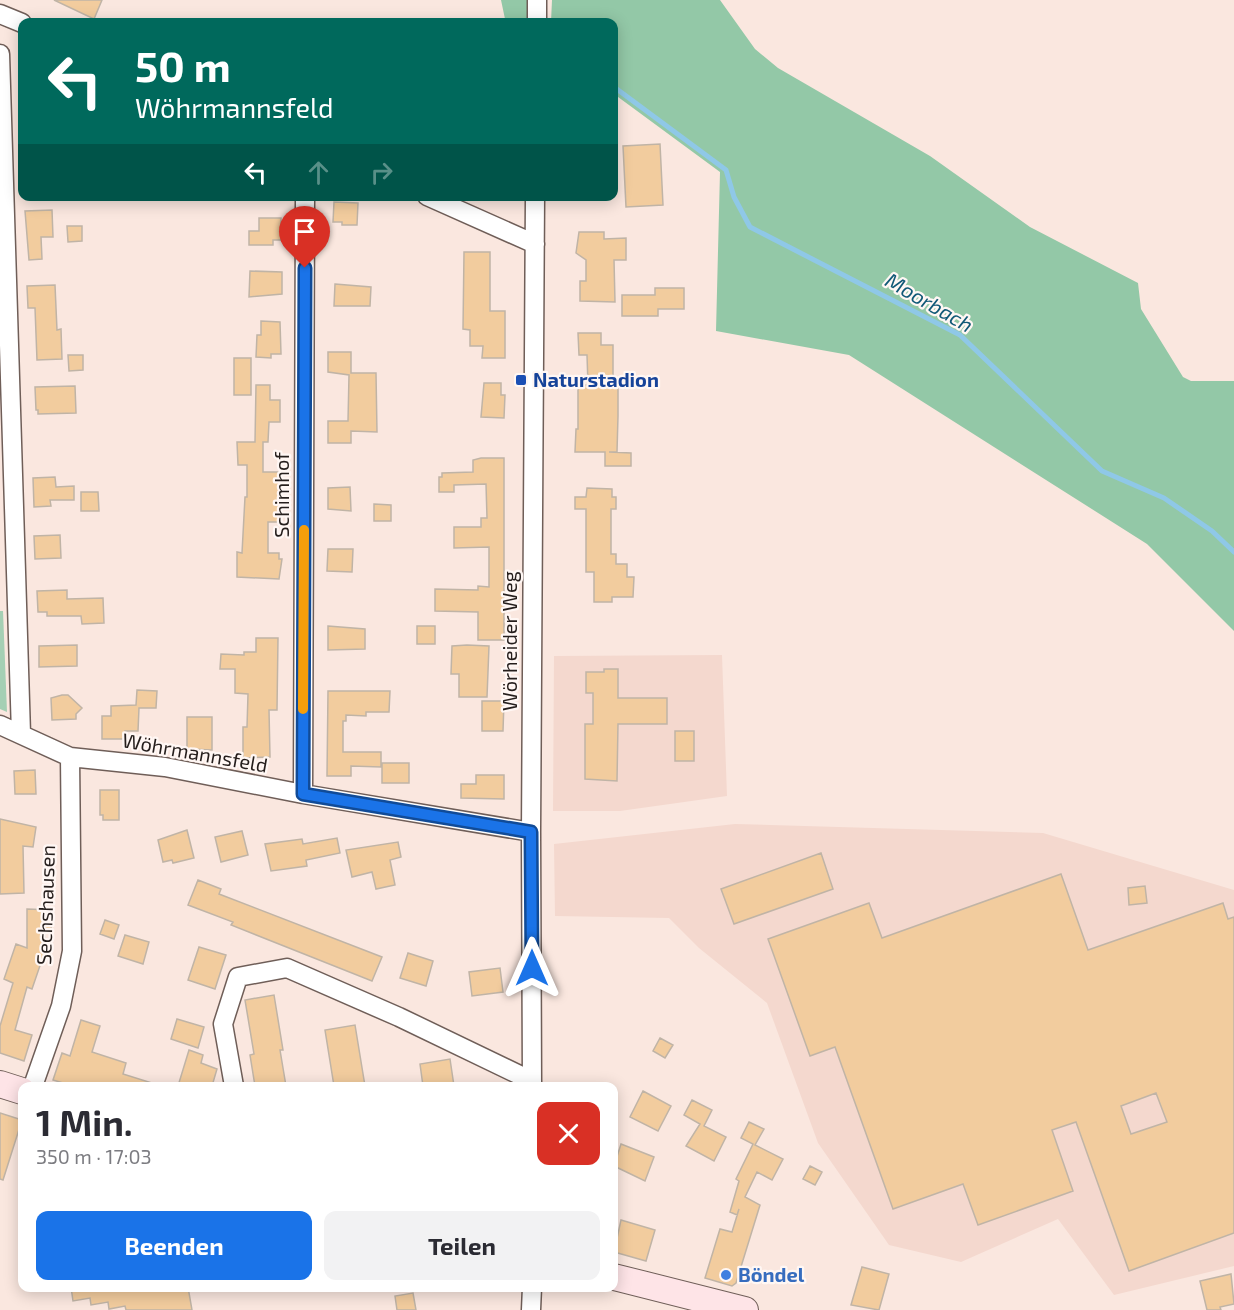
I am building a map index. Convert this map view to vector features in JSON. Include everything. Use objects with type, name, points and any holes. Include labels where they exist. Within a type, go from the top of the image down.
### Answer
[{"type":"main road","points":[[0,1084],[18,1090]]},
{"type":"main road","points":[[618,1278],[745,1310]]},
{"type":"street","points":[[537,0],[537,18]]},
{"type":"street","points":[[0,14],[18,21]]},
{"type":"street","points":[[0,54],[6,500],[21,734]]},
{"type":"street","name":"Schimhof","points":[[303,794],[305,201]]},
{"type":"street","points":[[438,201],[535,244]]},
{"type":"street","name":"Wörheider Weg","points":[[532,1082],[531,832],[535,201]]},
{"type":"street","name":"Wöhrmannsfeld","points":[[0,725],[70,757],[165,767],[303,794],[531,832]]},
{"type":"street","name":"Sechshausen","points":[[34,1082],[60,1006],[72,951],[70,757]]},
{"type":"street","points":[[233,1082],[223,1024],[238,977],[287,968],[399,1017],[528,1082]]},
{"type":"street","points":[[531,1310],[532,1292]]},
{"type":"shaded area","points":[[722,655],[727,796],[620,811],[553,811],[554,656]]},
{"type":"shaded area","points":[[735,824],[1043,833],[1234,890],[1234,1266],[1114,1295],[1058,1219],[961,1262],[889,1245],[818,1143],[767,1003],[699,948],[669,918],[555,916],[554,844]]},
{"type":"green space","points":[[501,0],[529,0],[529,18],[505,18]]},
{"type":"green space","points":[[552,0],[720,0],[755,49],[778,68],[930,156],[1030,227],[1138,283],[1141,309],[1183,377],[1191,381],[1234,381],[1234,631],[1147,544],[849,355],[716,331],[720,172],[618,97],[618,18],[551,18]]},
{"type":"green space","points":[[0,611],[3,611],[7,712],[0,709]]},
{"type":"building","points":[[54,0],[102,0],[94,18]]},
{"type":"building","points":[[660,144],[663,205],[626,207],[623,146]]},
{"type":"building","points":[[334,202],[358,203],[357,225],[342,225],[342,222],[333,222]]},
{"type":"building","points":[[52,210],[53,237],[41,237],[42,259],[29,260],[25,211]]},
{"type":"building","points":[[259,218],[281,218],[281,240],[273,240],[273,245],[249,245],[249,231],[259,231]]},
{"type":"building","points":[[67,226],[82,226],[82,241],[68,242]]},
{"type":"building","points":[[579,232],[604,232],[604,239],[626,238],[626,260],[614,260],[615,302],[580,301],[580,281],[586,281],[586,260],[576,253]]},
{"type":"building","points":[[464,252],[490,252],[490,311],[505,311],[505,358],[482,358],[483,346],[470,346],[470,330],[463,329]]},
{"type":"building","points":[[250,271],[282,272],[282,294],[249,297]]},
{"type":"building","points":[[335,284],[371,287],[370,306],[334,306]]},
{"type":"building","points":[[55,285],[57,330],[61,329],[62,359],[37,360],[35,308],[28,308],[27,286]]},
{"type":"building","points":[[655,288],[684,288],[684,309],[658,309],[658,316],[622,316],[622,295],[655,295]]},
{"type":"building","points":[[261,321],[280,322],[281,354],[271,354],[271,358],[256,357],[257,335],[261,335]]},
{"type":"building","points":[[578,333],[601,333],[601,345],[613,345],[613,379],[618,379],[617,452],[609,452],[631,453],[631,466],[605,466],[605,452],[575,452],[576,429],[578,429],[578,385],[588,385],[587,355],[579,355]]},
{"type":"building","points":[[328,352],[351,352],[351,373],[376,373],[377,432],[351,431],[351,443],[328,443],[328,421],[348,421],[349,375],[328,372]]},
{"type":"building","points":[[68,355],[83,355],[83,370],[69,371]]},
{"type":"building","points":[[234,358],[251,358],[251,395],[234,395]]},
{"type":"building","points":[[484,383],[501,383],[501,395],[505,395],[504,418],[481,417]]},
{"type":"building","points":[[256,385],[270,385],[270,400],[280,400],[280,422],[269,422],[268,442],[263,442],[263,472],[280,472],[279,522],[268,522],[268,553],[279,553],[279,559],[282,559],[279,579],[237,577],[237,552],[242,553],[245,497],[247,497],[247,465],[238,465],[237,442],[255,442]]},
{"type":"building","points":[[75,386],[76,413],[38,414],[35,387]]},
{"type":"building","points":[[504,458],[504,640],[478,640],[478,612],[435,611],[435,589],[478,590],[478,586],[489,587],[489,547],[454,548],[454,527],[481,527],[481,518],[487,518],[486,484],[454,485],[454,492],[439,492],[439,477],[442,477],[442,473],[473,472],[473,460]]},
{"type":"building","points":[[55,477],[56,487],[74,486],[74,500],[50,500],[51,506],[34,507],[33,478]]},
{"type":"building","points":[[350,487],[351,511],[328,509],[328,488]]},
{"type":"building","points":[[587,488],[612,489],[612,497],[616,497],[616,509],[611,509],[611,554],[616,554],[616,564],[627,564],[627,577],[634,577],[633,597],[612,597],[612,602],[594,602],[594,572],[586,572],[586,509],[575,509],[575,497],[586,497]]},
{"type":"building","points":[[81,492],[98,492],[99,511],[81,511]]},
{"type":"building","points":[[374,504],[391,505],[391,521],[374,521]]},
{"type":"building","points":[[60,535],[61,558],[35,559],[34,536]]},
{"type":"building","points":[[328,549],[353,549],[352,572],[327,571]]},
{"type":"building","points":[[67,590],[67,599],[103,598],[104,623],[82,624],[81,616],[47,616],[47,612],[38,612],[37,591]]},
{"type":"building","points":[[328,626],[365,629],[365,649],[328,650]]},
{"type":"building","points":[[417,626],[435,626],[435,644],[417,644]]},
{"type":"building","points":[[256,638],[278,638],[277,710],[269,710],[270,757],[243,758],[243,727],[247,727],[248,694],[235,693],[235,669],[220,669],[221,654],[244,655],[244,652],[256,652]]},
{"type":"building","points":[[77,645],[77,666],[39,667],[39,646]]},
{"type":"building","points":[[452,646],[489,646],[487,697],[459,697],[459,674],[451,674]]},
{"type":"building","points":[[604,669],[618,669],[618,698],[667,698],[667,724],[618,724],[617,781],[585,779],[585,724],[593,724],[593,693],[586,693],[586,672],[604,672]]},
{"type":"building","points":[[137,690],[157,691],[156,708],[139,708],[138,731],[125,731],[124,739],[102,739],[102,716],[111,716],[111,706],[136,705]]},
{"type":"building","points":[[328,691],[390,691],[389,712],[366,712],[366,716],[346,715],[346,721],[343,721],[343,752],[381,752],[381,767],[351,766],[351,776],[327,776]]},
{"type":"building","points":[[68,695],[82,708],[76,714],[76,719],[52,720],[51,698]]},
{"type":"building","points":[[482,701],[504,701],[503,731],[482,731]]},
{"type":"building","points":[[187,717],[212,717],[212,750],[187,749]]},
{"type":"building","points":[[675,731],[694,731],[694,761],[675,761]]},
{"type":"building","points":[[382,763],[409,763],[409,783],[382,783]]},
{"type":"building","points":[[35,770],[36,794],[15,794],[14,771]]},
{"type":"building","points":[[476,775],[504,775],[504,799],[461,798],[461,784],[476,784]]},
{"type":"building","points":[[100,790],[119,790],[119,820],[103,820],[103,815],[100,815]]},
{"type":"building","points":[[0,819],[36,827],[33,847],[23,846],[24,893],[0,894]]},
{"type":"building","points":[[187,830],[194,858],[173,863],[172,860],[163,862],[158,840]]},
{"type":"building","points":[[242,831],[248,855],[221,862],[215,837]]},
{"type":"building","points":[[337,838],[340,853],[306,860],[307,866],[271,871],[265,844],[302,839],[303,844]]},
{"type":"building","points":[[398,842],[401,857],[390,860],[395,885],[376,889],[372,872],[352,877],[346,850]]},
{"type":"building","points":[[821,853],[833,889],[734,924],[721,889]]},
{"type":"building","points":[[1061,874],[1088,950],[1223,903],[1228,919],[1234,917],[1234,1233],[1129,1271],[1076,1122],[1052,1130],[1073,1191],[978,1225],[963,1184],[893,1209],[835,1047],[810,1056],[768,939],[869,903],[882,938]],"holes":[[[1156,1093],[1167,1122],[1131,1134],[1121,1106]]]},
{"type":"building","points":[[198,880],[221,889],[219,894],[382,957],[372,981],[231,925],[233,922],[188,905]]},
{"type":"building","points":[[1145,886],[1147,903],[1129,905],[1128,888]]},
{"type":"building","points":[[27,909],[52,910],[51,932],[45,932],[45,951],[32,989],[27,987],[15,1030],[32,1035],[24,1061],[0,1053],[0,1026],[13,983],[4,979],[16,944],[27,948]]},
{"type":"building","points":[[105,920],[119,925],[114,939],[100,934]]},
{"type":"building","points":[[125,935],[149,942],[143,964],[118,956]]},
{"type":"building","points":[[199,947],[226,955],[215,989],[188,980]]},
{"type":"building","points":[[408,953],[433,961],[426,986],[400,978]]},
{"type":"building","points":[[500,968],[503,992],[472,996],[469,972]]},
{"type":"building","points":[[274,995],[283,1050],[280,1050],[285,1082],[254,1082],[250,1055],[254,1054],[245,1000]]},
{"type":"building","points":[[177,1019],[204,1027],[198,1048],[171,1039]]},
{"type":"building","points":[[81,1020],[100,1026],[92,1052],[126,1063],[123,1074],[149,1082],[60,1082],[53,1080],[62,1053],[70,1056]]},
{"type":"building","points":[[355,1025],[364,1082],[333,1082],[325,1030]]},
{"type":"building","points":[[660,1038],[673,1045],[665,1058],[653,1051]]},
{"type":"building","points":[[189,1050],[203,1055],[201,1063],[217,1069],[213,1082],[179,1082]]},
{"type":"building","points":[[450,1059],[453,1082],[422,1082],[420,1064]]},
{"type":"building","points":[[643,1091],[671,1106],[658,1131],[630,1117]]},
{"type":"building","points":[[692,1100],[712,1110],[704,1126],[726,1137],[714,1161],[686,1146],[700,1124],[684,1115]]},
{"type":"building","points":[[0,1113],[18,1119],[18,1133],[3,1180],[0,1179]]},
{"type":"building","points":[[749,1122],[764,1129],[755,1145],[783,1159],[772,1180],[757,1172],[745,1197],[760,1205],[736,1283],[732,1286],[705,1278],[720,1229],[732,1232],[739,1209],[737,1215],[730,1212],[739,1181],[736,1179],[753,1144],[741,1138]]},
{"type":"building","points":[[621,1144],[654,1157],[645,1181],[618,1168],[618,1153]]},
{"type":"building","points":[[810,1166],[822,1172],[815,1185],[803,1179]]},
{"type":"building","points":[[621,1220],[655,1230],[646,1261],[618,1253]]},
{"type":"building","points":[[862,1267],[889,1274],[879,1310],[851,1305]]},
{"type":"building","points":[[1231,1274],[1234,1304],[1220,1307],[1221,1310],[1207,1310],[1200,1281]]},
{"type":"building","points":[[72,1292],[189,1292],[192,1310],[126,1310],[125,1306],[109,1309],[108,1302],[91,1305],[90,1298],[73,1301]]},
{"type":"building","points":[[413,1293],[416,1310],[397,1310],[395,1296]]},
{"type":"waterway","name":"Moorbach","points":[[618,90],[726,170],[734,197],[750,227],[960,335],[1102,471],[1164,498],[1212,531],[1234,552]]},
{"type":"slow traffic","points":[[303,709],[304,530]]},
{"type":"place","name":"Naturstadion","points":[[521,380]]},
{"type":"place","name":"Böndel","points":[[726,1275]]},
{"type":"route","points":[[305,268],[303,794],[531,832],[532,968]]}]
